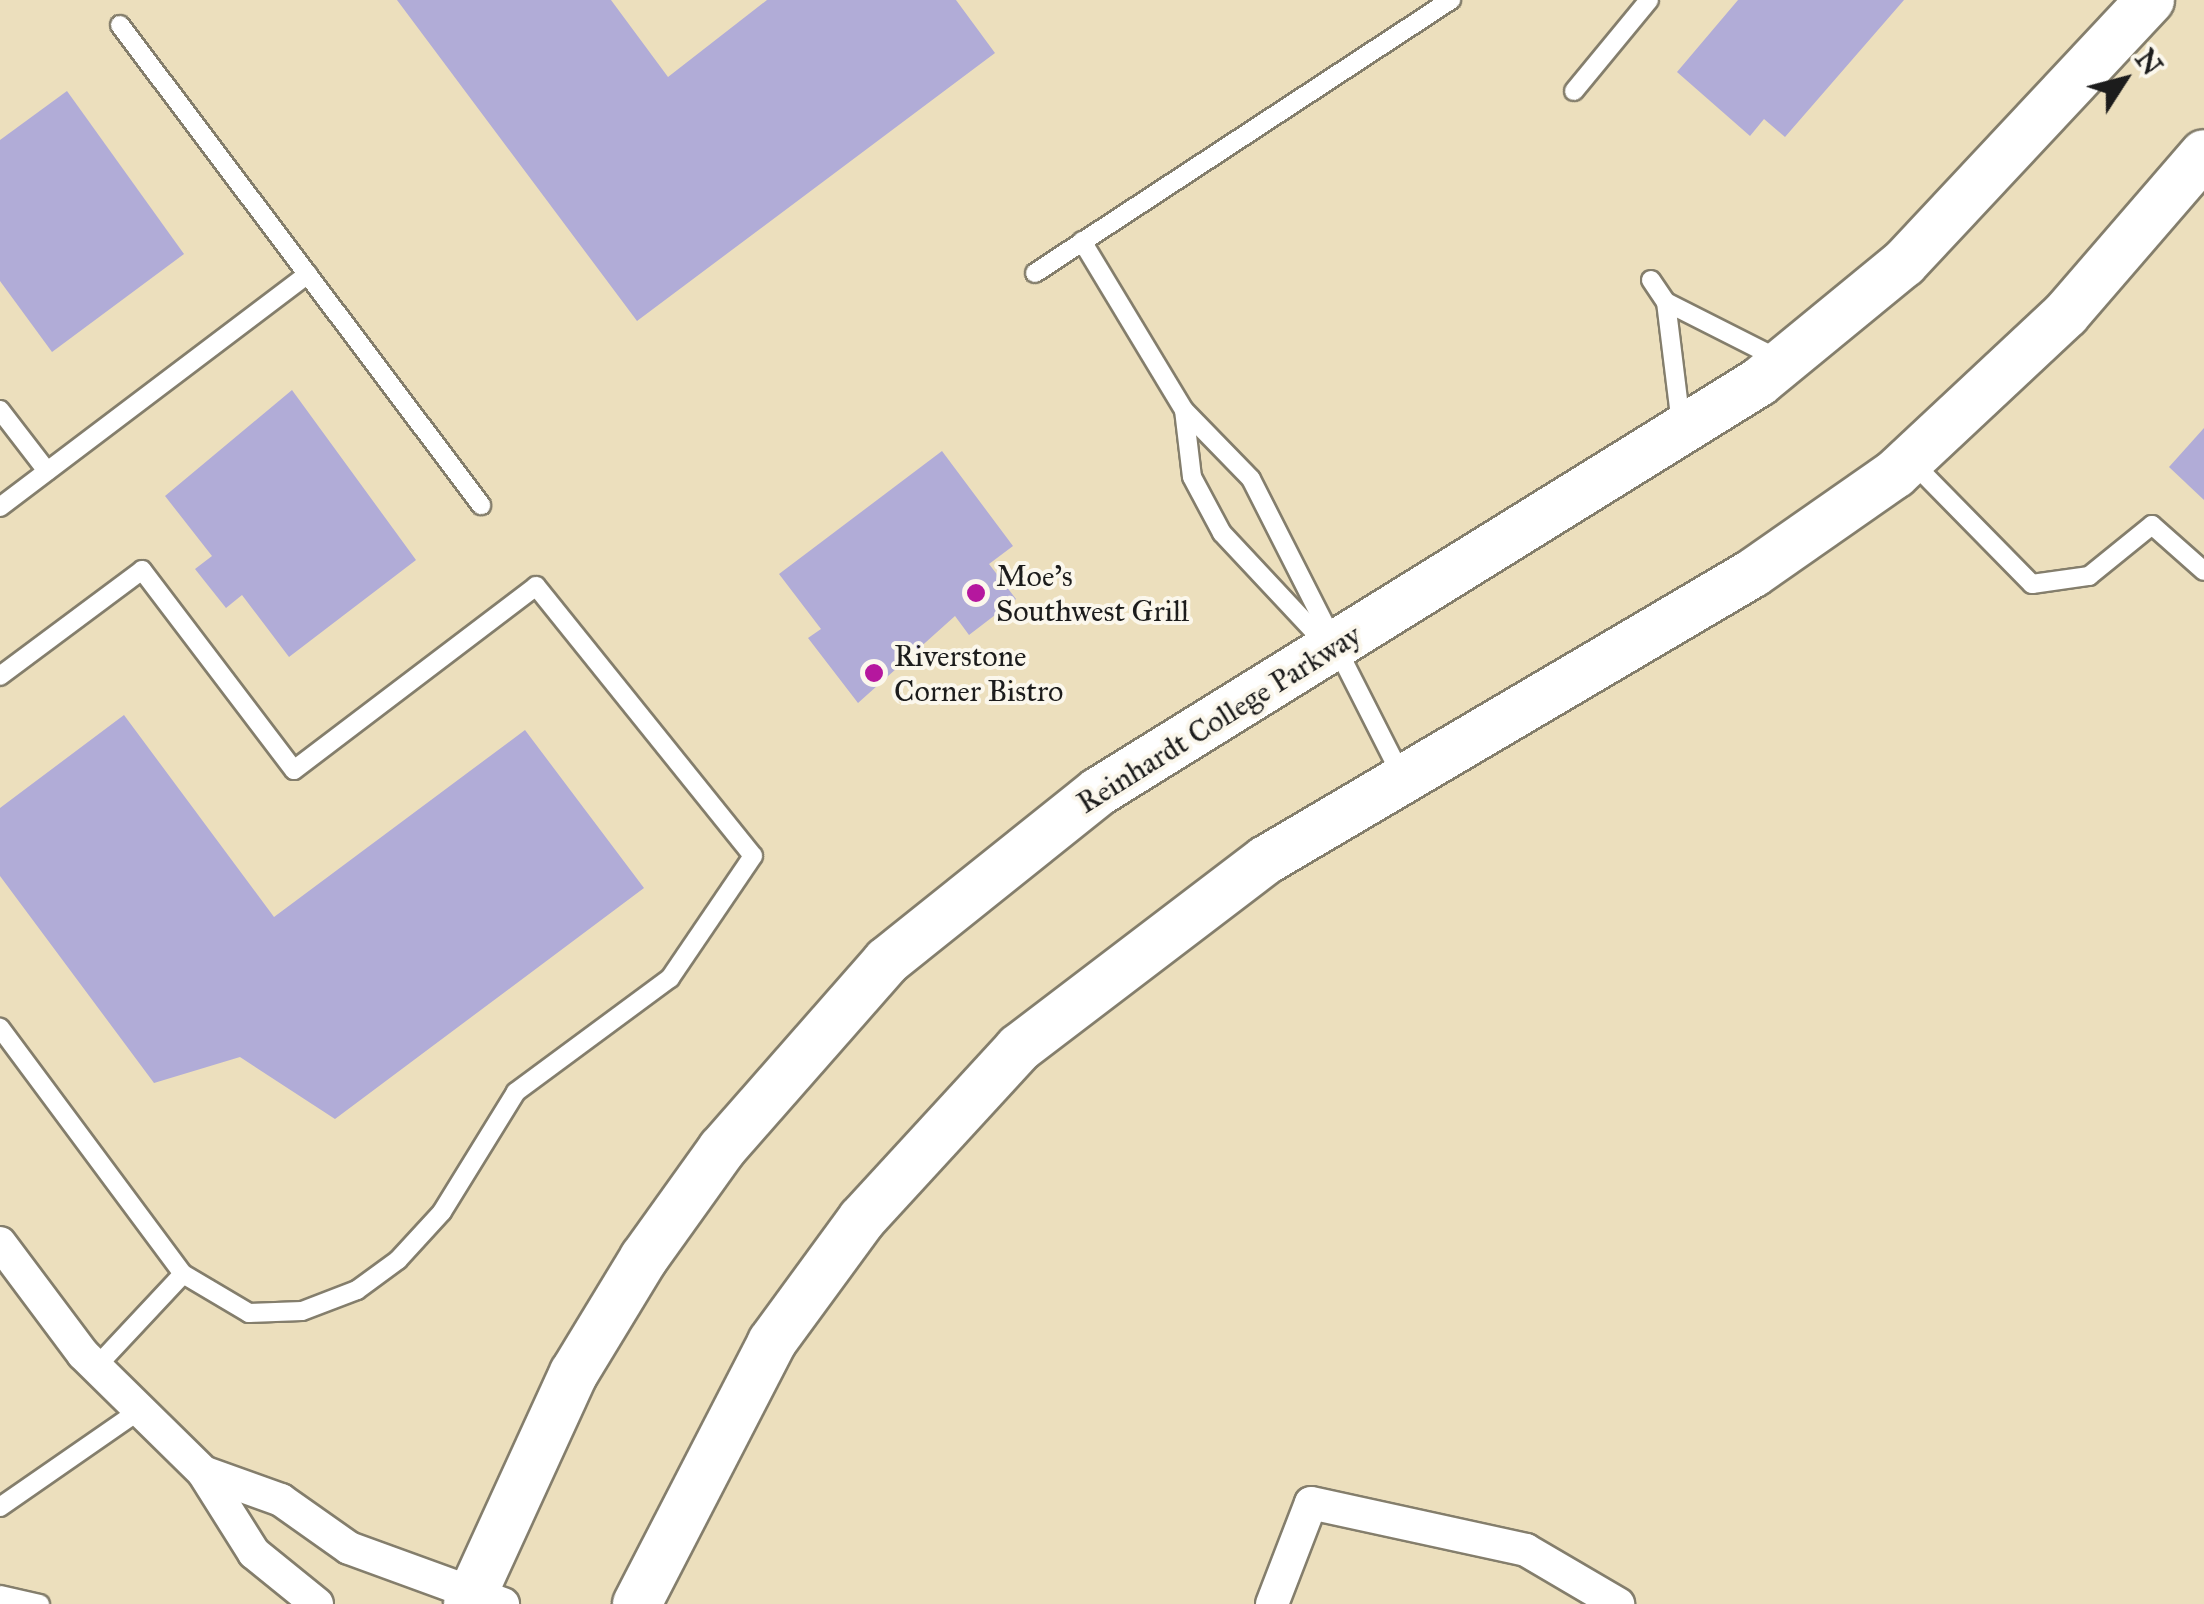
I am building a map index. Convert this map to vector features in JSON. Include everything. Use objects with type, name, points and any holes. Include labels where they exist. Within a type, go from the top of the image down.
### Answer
[{"type":"street","name":"Reinhardt College Parkway","points":[[482,1600],[574,1373],[644,1258],[798,1057],[976,882],[1098,792],[1683,435],[1784,362],[1904,262],[2150,0]]},
{"type":"street","points":[[636,1604],[772,1342],[962,1105],[1076,998],[1182,917],[1403,779],[1752,573],[1910,460],[2066,314],[2204,154]]},
{"type":"street","points":[[0,1243],[96,1366],[203,1472],[254,1553],[317,1604]]},
{"type":"street","points":[[203,1472],[281,1500],[349,1548],[482,1600]]},
{"type":"street","points":[[1272,1604],[1311,1502],[1526,1550],[1618,1604]]},
{"type":"lane","points":[[1035,273],[1451,0]]},
{"type":"lane","points":[[1574,91],[1650,0]]},
{"type":"lane","points":[[120,26],[481,505]]},
{"type":"lane","points":[[1082,241],[1184,410],[1251,480],[1329,648],[1403,779]]},
{"type":"lane","points":[[0,507],[308,274]]},
{"type":"lane","points":[[1651,280],[1666,302],[1683,435]]},
{"type":"lane","points":[[1666,302],[1784,362]]},
{"type":"lane","points":[[0,410],[47,472]]},
{"type":"lane","points":[[1184,410],[1192,477],[1222,533],[1329,648]]},
{"type":"lane","points":[[1910,460],[2032,584],[2090,576],[2152,525],[2204,571]]},
{"type":"lane","points":[[0,676],[142,570],[294,770],[536,586],[753,856],[670,978],[516,1092],[442,1212],[357,1290],[302,1311],[249,1313],[182,1274],[0,1028]]},
{"type":"lane","points":[[96,1366],[182,1274]]},
{"type":"lane","points":[[0,1507],[140,1410]]},
{"type":"lane","points":[[0,1595],[31,1603]]},
{"type":"building","points":[[397,0],[611,0],[668,77],[767,0],[956,0],[995,53],[637,321]]},
{"type":"building","points":[[1738,0],[1904,0],[1785,137],[1764,119],[1750,136],[1677,72]]},
{"type":"building","points":[[67,91],[184,254],[52,352],[0,281],[0,140]]},
{"type":"building","points":[[292,390],[416,560],[289,657],[242,595],[226,608],[195,569],[212,556],[165,496]]},
{"type":"building","points":[[2204,428],[2204,500],[2169,467]]},
{"type":"building","points":[[942,451],[1013,546],[989,564],[1016,599],[969,635],[955,616],[858,703],[808,638],[821,629],[779,574]]},
{"type":"building","points":[[124,715],[274,917],[525,730],[644,888],[335,1119],[240,1057],[154,1083],[0,876],[0,808]]},
{"type":"place","name":"Moe's Southwest Grill","points":[[976,593]]},
{"type":"place","name":"Riverstone Corner Bistro","points":[[874,673]]}]
